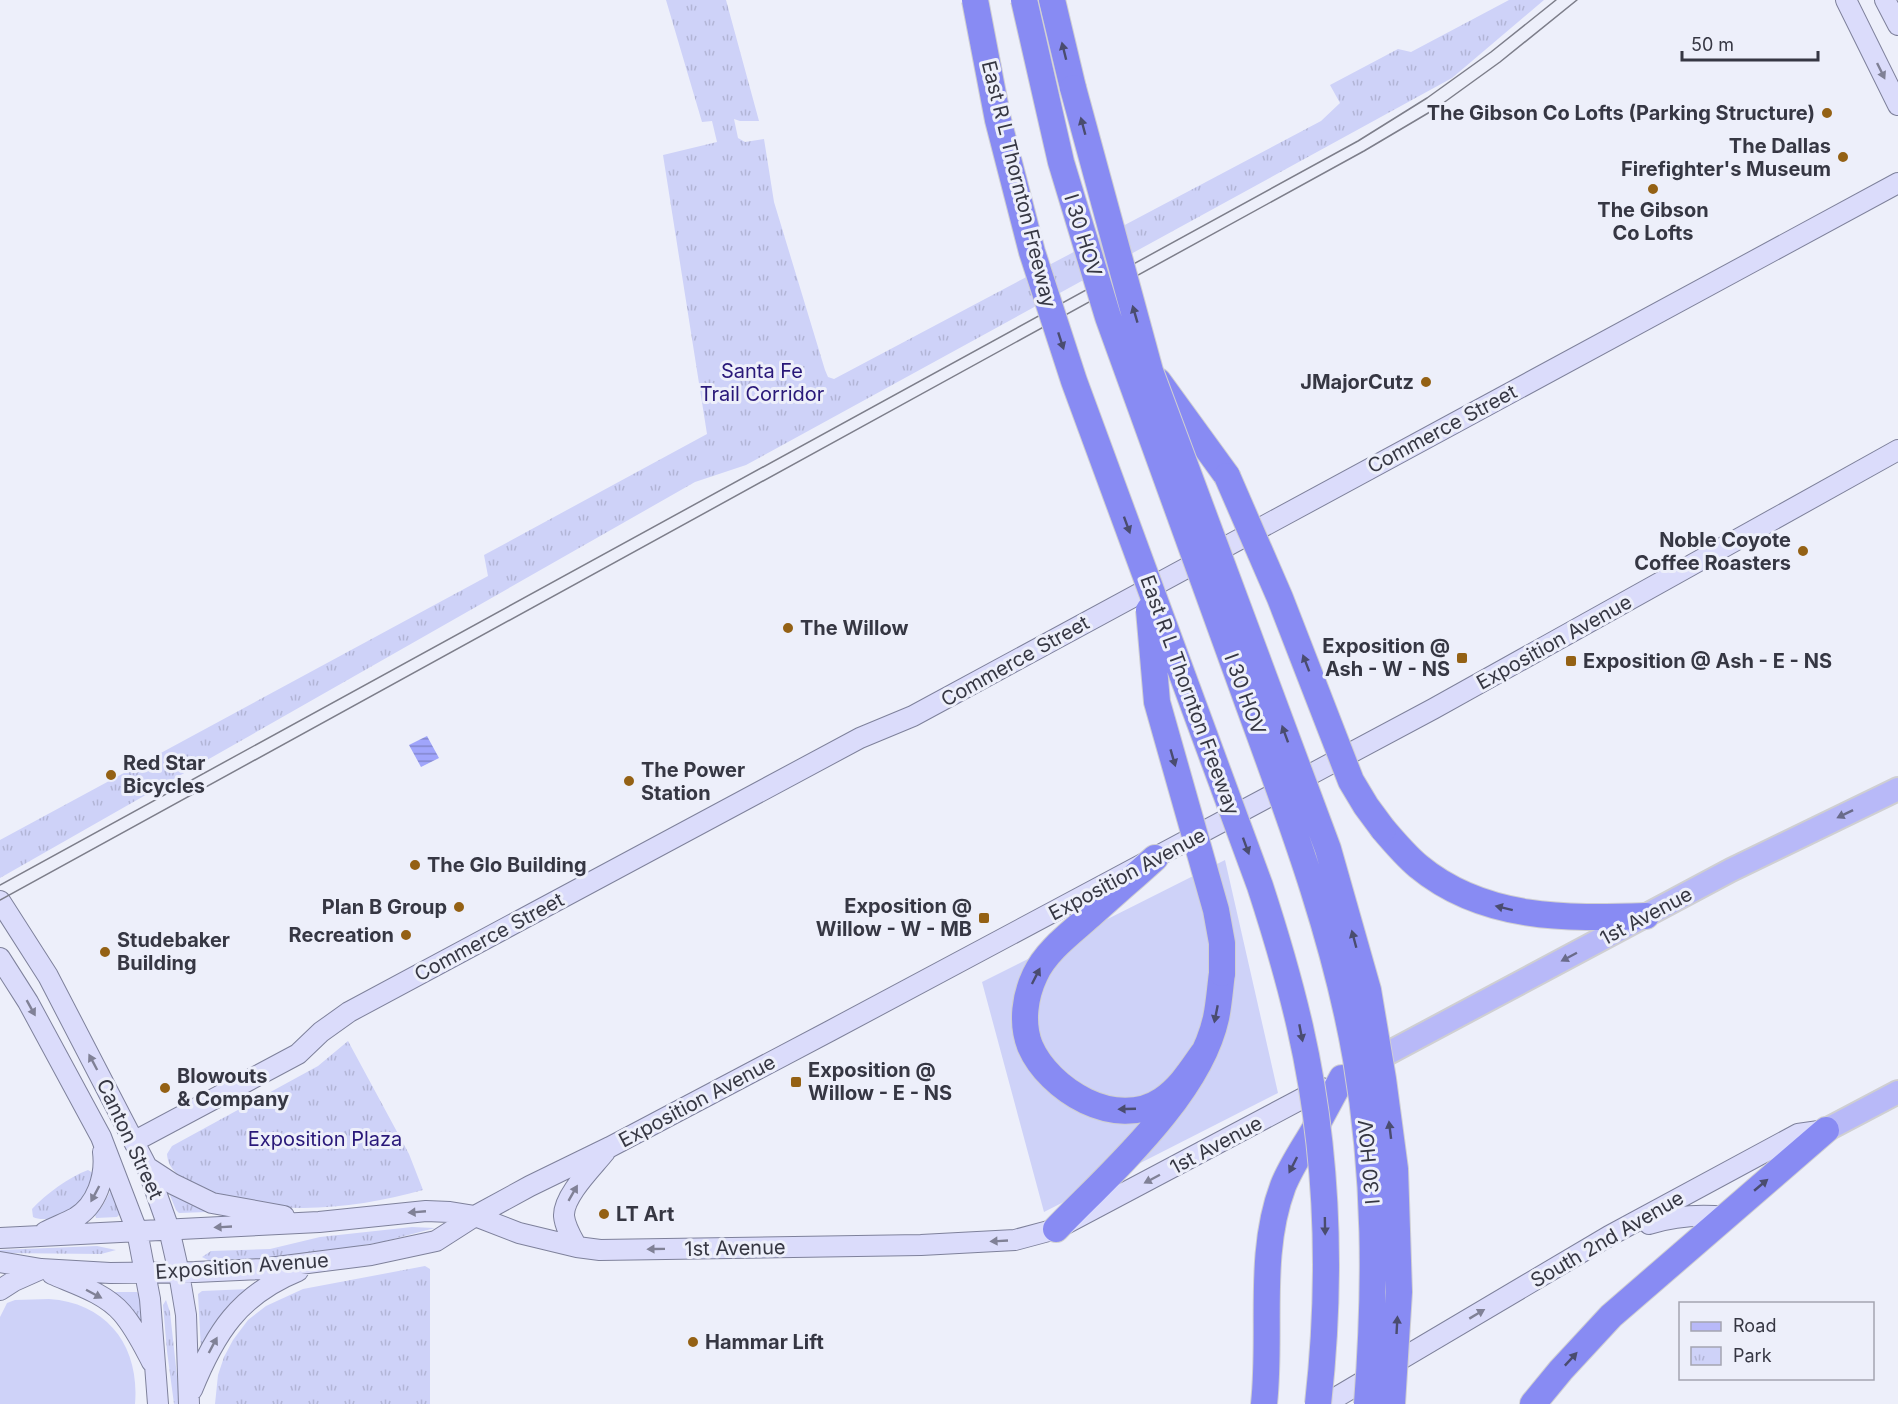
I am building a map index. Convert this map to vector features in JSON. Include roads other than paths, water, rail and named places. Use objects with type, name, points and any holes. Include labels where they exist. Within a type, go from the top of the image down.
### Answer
[{"type":"highway","name":"East R L Thornton Freeway","points":[[975,0],[998,120],[1032,252],[1074,381],[1260,886],[1282,955],[1300,1028],[1315,1113],[1325,1205],[1325,1334],[1318,1404]]},
{"type":"highway","name":"I 30 HOV","points":[[1010,0],[1033,109],[1068,241],[1106,356],[1282,845],[1310,930],[1332,1013],[1351,1118],[1359,1222],[1358,1322],[1351,1404]]},
{"type":"highway","name":"I 30 HOV","points":[[1024,0],[1061,162],[1085,246],[1108,317],[1289,818],[1322,921],[1346,1010],[1364,1106],[1373,1211],[1373,1325],[1367,1404]]},
{"type":"highway","points":[[1056,5],[1094,167],[1150,371],[1328,849],[1368,990],[1395,1169],[1399,1292],[1392,1404]]},
{"type":"highway","points":[[1150,371],[1227,476],[1281,598],[1351,781],[1383,829],[1419,866],[1446,885],[1475,900],[1526,913],[1576,918],[1646,916]]},
{"type":"highway","points":[[1056,1230],[1149,1132],[1181,1094],[1203,1053],[1216,1020],[1222,973],[1222,943],[1216,910],[1157,702],[1146,574]]},
{"type":"highway","points":[[1155,858],[1055,947],[1036,972],[1028,992],[1026,1007],[1029,1044],[1046,1072],[1074,1096],[1114,1109],[1140,1108],[1161,1101],[1180,1085],[1203,1053]]},
{"type":"highway","points":[[1264,1404],[1268,1263],[1275,1214],[1283,1187],[1293,1165],[1342,1078]]},
{"type":"highway","points":[[1533,1404],[1611,1316],[1826,1130]]},
{"type":"main road","points":[[1846,0],[1898,105]]},
{"type":"main road","points":[[1885,0],[1898,25]]},
{"type":"main road","name":"Commerce Street","points":[[135,1141],[289,1059],[349,1012],[861,738],[913,716],[1898,183]]},
{"type":"main road","name":"Exposition Avenue","points":[[2,1264],[41,1269],[147,1273],[261,1269],[371,1255],[436,1241],[475,1216],[530,1186],[610,1147],[1433,709],[1898,450]]},
{"type":"main road","name":"1st Avenue","points":[[475,1216],[519,1233],[577,1247],[610,1250],[921,1245],[1015,1240],[1056,1230],[1731,870],[1898,789]]},
{"type":"main road","name":"Canton Street","points":[[0,901],[48,976],[147,1167],[170,1229],[179,1273],[186,1315],[189,1401]]},
{"type":"main road","name":"Canton Street","points":[[0,958],[28,1002],[102,1137],[137,1231],[147,1273],[158,1404]]},
{"type":"main road","name":"South 2nd Avenue","points":[[1324,1404],[1609,1236],[1798,1134],[1826,1130],[1898,1092]]},
{"type":"main road","points":[[38,1235],[77,1216],[89,1205],[103,1176],[102,1137]]},
{"type":"main road","points":[[577,1247],[564,1216],[566,1207],[576,1187],[610,1147]]},
{"type":"main road","points":[[147,1167],[173,1185],[212,1203],[319,1222]]},
{"type":"main road","name":"Exposition Avenue","points":[[0,1238],[319,1222],[426,1211],[475,1216]]},
{"type":"main road","points":[[1609,1236],[1674,1216],[1702,1214],[1725,1216]]},
{"type":"main road","points":[[189,1401],[215,1340],[234,1314],[256,1293],[276,1280],[320,1262]]},
{"type":"main road","points":[[0,1290],[41,1269],[95,1294],[121,1311],[135,1330],[155,1368]]},
{"type":"water","points":[[427,736],[439,758],[421,767],[409,745]]},
{"type":"tram line","points":[[0,885],[1358,141],[1427,98],[1491,52],[1556,0]]},
{"type":"tram line","points":[[0,900],[1364,151],[1435,109],[1500,62],[1577,0]]},
{"type":"place","name":"The Gibson Co Lofts (Parking Structure)","points":[[1827,113]]},
{"type":"place","name":"The Dallas Firefighter's Museum","points":[[1843,157]]},
{"type":"place","name":"The Gibson Co Lofts","points":[[1653,189]]},
{"type":"place","name":"JMajorCutz","points":[[1426,382]]},
{"type":"place","name":"Noble Coyote Coffee Roasters","points":[[1803,551]]},
{"type":"place","name":"The Willow","points":[[788,628]]},
{"type":"place","name":"Exposition @ Ash - W - NS","points":[[1462,658]]},
{"type":"place","name":"Exposition @ Ash - E - NS","points":[[1571,661]]},
{"type":"place","name":"Red Star Bicycles","points":[[111,775]]},
{"type":"place","name":"The Power Station","points":[[629,781]]},
{"type":"place","name":"The Glo Building","points":[[415,865]]},
{"type":"place","name":"Plan B Group","points":[[459,907]]},
{"type":"place","name":"Exposition @ Willow - W - MB","points":[[984,918]]},
{"type":"place","name":"Recreation","points":[[406,935]]},
{"type":"place","name":"Studebaker Building","points":[[105,952]]},
{"type":"place","name":"Exposition @ Willow - E - NS","points":[[796,1082]]},
{"type":"place","name":"Blowouts & Company","points":[[165,1088]]},
{"type":"place","name":"LT Art","points":[[604,1214]]},
{"type":"place","name":"Hammar Lift","points":[[693,1342]]},
{"type":"park label","name":"Santa Fe Trail Corridor","points":[[762,382]]},
{"type":"park label","name":"Exposition Plaza","points":[[325,1139]]}]
